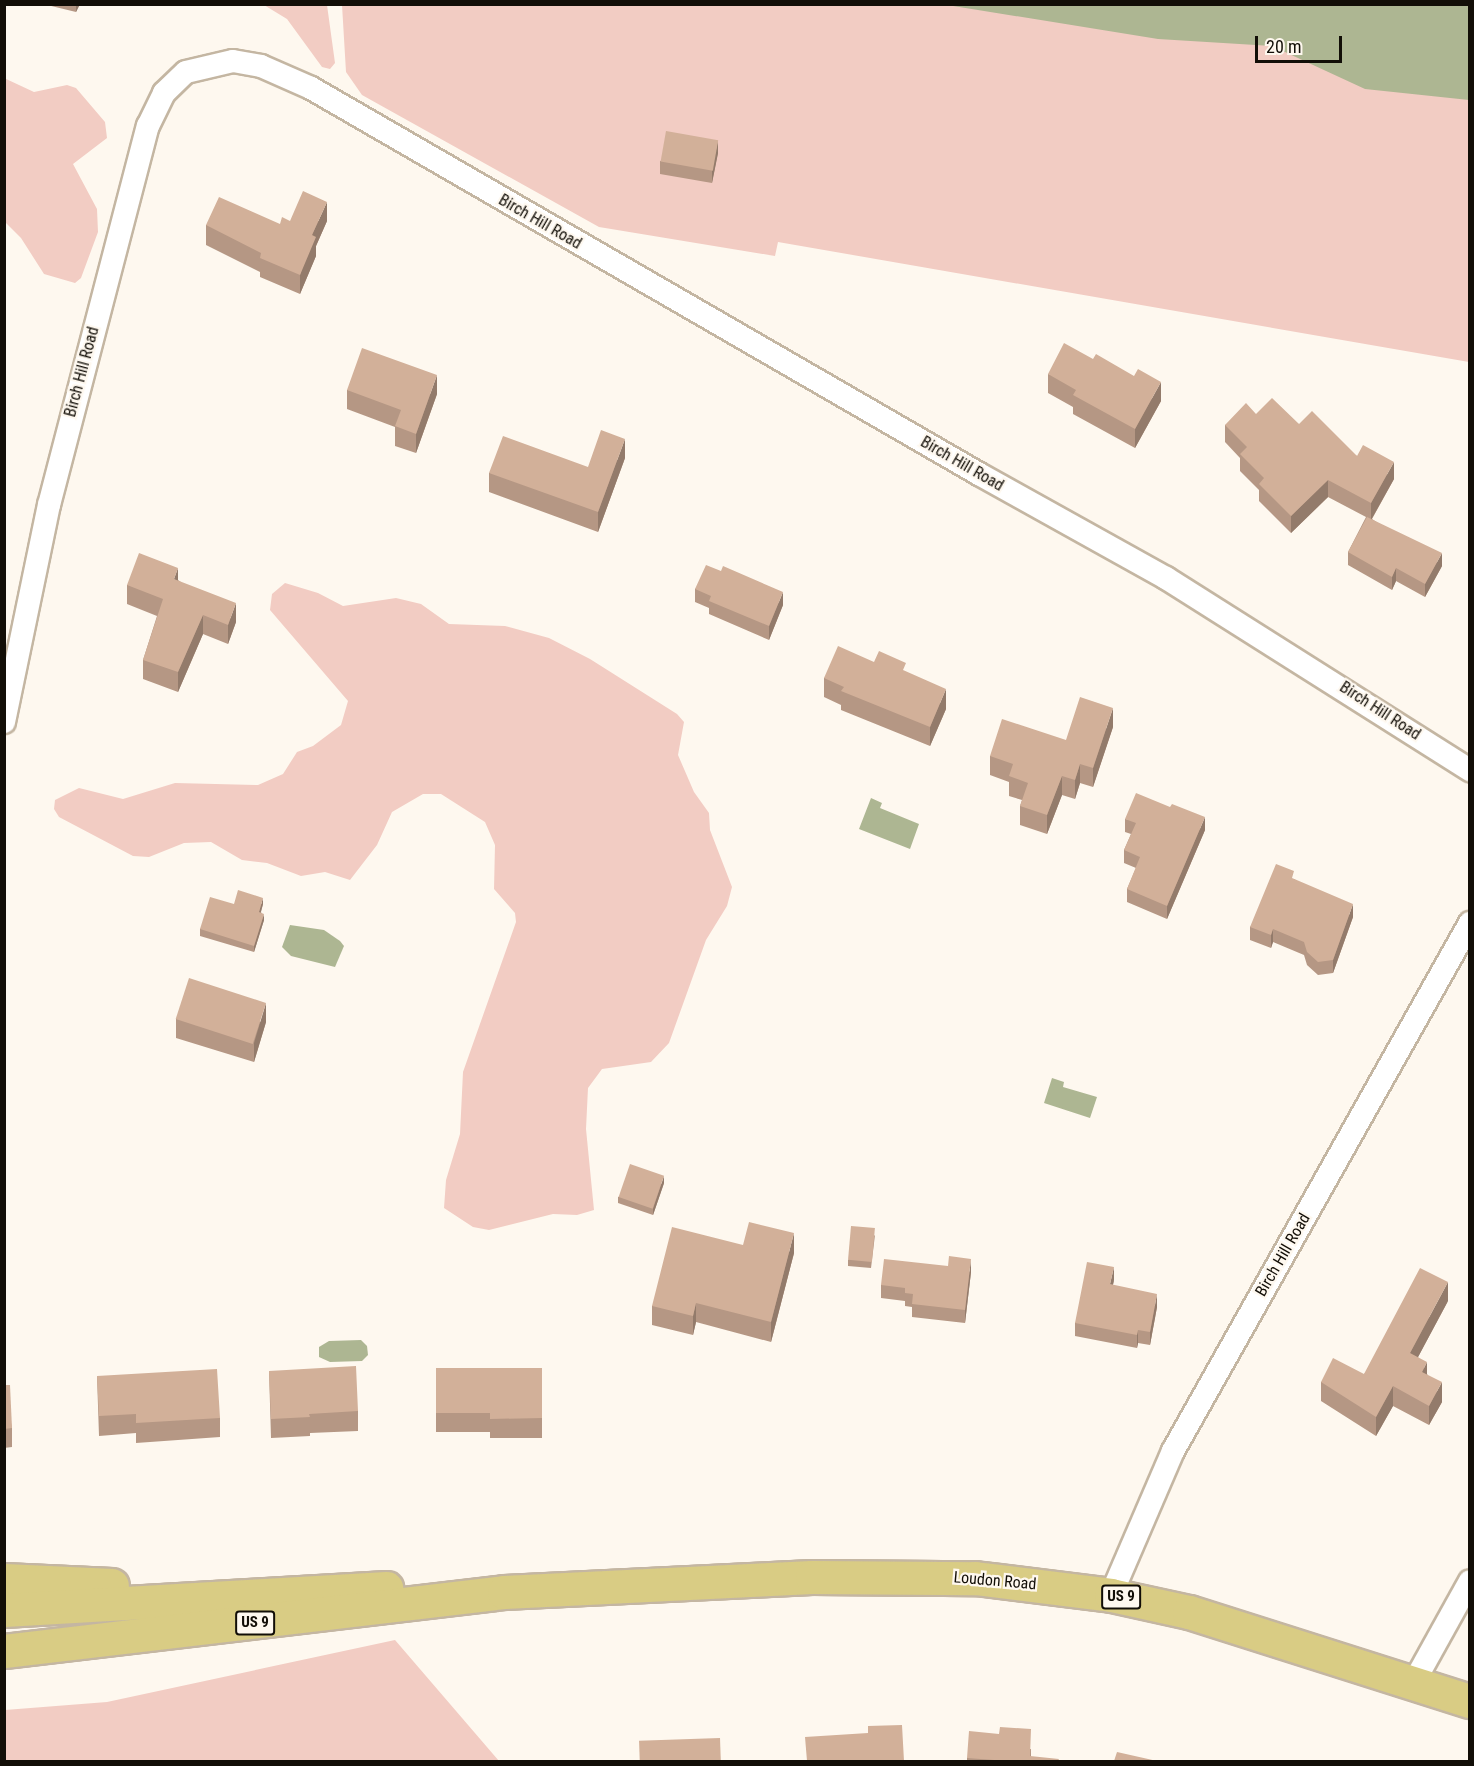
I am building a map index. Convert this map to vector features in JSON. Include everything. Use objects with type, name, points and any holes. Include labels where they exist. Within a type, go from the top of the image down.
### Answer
[{"type":"main road","name":"Loudon Road","points":[[504,1592],[812,1577],[921,1576],[1041,1584],[1111,1595],[1235,1624],[1470,1701]]},
{"type":"main road","points":[[4,1580],[98,1583],[224,1595]]},
{"type":"main road","name":"US 9","points":[[4,1610],[224,1595],[397,1587],[504,1592]]},
{"type":"main road","name":"US 9","points":[[4,1651],[504,1592]]},
{"type":"street","name":"Birch Hill Road","points":[[4,723],[49,505],[148,126],[164,93],[186,72],[233,61],[261,66],[311,88],[969,469],[1166,578],[1470,770]]},
{"type":"street","name":"Birch Hill Road","points":[[1111,1595],[1173,1452],[1470,923]]},
{"type":"street","points":[[1414,1682],[1470,1581]]},
{"type":"shaded area","points":[[264,5],[327,5],[335,63],[330,69],[322,67],[287,19]]},
{"type":"shaded area","points":[[342,5],[1469,5],[1469,362],[778,242],[775,256],[599,227],[362,95],[346,72]]},
{"type":"shaded area","points":[[947,5],[1469,5],[1469,100],[1365,89],[1272,46],[1158,39]]},
{"type":"shaded area","points":[[4,78],[34,92],[67,85],[76,88],[105,122],[107,138],[73,164],[97,209],[98,232],[81,278],[75,283],[44,274],[21,238],[5,222]]},
{"type":"shaded area","points":[[285,583],[318,593],[343,606],[396,598],[421,604],[449,624],[505,626],[549,638],[590,659],[677,714],[684,722],[678,755],[694,792],[709,813],[710,830],[732,887],[727,906],[706,940],[669,1043],[651,1062],[602,1069],[588,1088],[586,1129],[594,1210],[577,1215],[553,1214],[489,1230],[473,1227],[444,1208],[446,1180],[460,1134],[463,1072],[516,922],[515,913],[494,889],[495,845],[485,822],[441,794],[423,794],[392,812],[377,845],[350,880],[325,872],[301,876],[267,863],[242,860],[211,842],[184,843],[149,857],[133,856],[59,817],[54,809],[55,800],[79,788],[123,799],[175,783],[258,785],[283,774],[297,752],[313,746],[341,725],[348,701],[270,610],[272,594]]},
{"type":"shaded area","points":[[871,798],[882,803],[880,808],[919,824],[910,849],[859,829]]},
{"type":"shaded area","points":[[290,925],[324,930],[340,941],[344,946],[335,967],[291,956],[282,947]]},
{"type":"shaded area","points":[[1052,1078],[1064,1082],[1063,1087],[1097,1097],[1090,1118],[1044,1103]]},
{"type":"shaded area","points":[[361,1340],[367,1346],[368,1355],[362,1361],[330,1362],[319,1357],[319,1347],[329,1341]]},
{"type":"shaded area","points":[[395,1640],[499,1761],[5,1761],[5,1710],[107,1702]]},
{"type":"building","points":[[666,131],[718,140],[713,171],[661,162]]},
{"type":"building","points":[[303,191],[327,202],[312,235],[316,237],[300,275],[260,258],[261,253],[206,225],[219,197],[280,224],[282,217],[290,221]]},
{"type":"building","points":[[1064,343],[1093,359],[1096,354],[1134,376],[1138,369],[1161,382],[1135,429],[1073,395],[1076,390],[1048,374]]},
{"type":"building","points":[[362,348],[437,375],[416,434],[395,426],[401,410],[347,390]]},
{"type":"building","points":[[1272,398],[1299,424],[1312,411],[1357,456],[1363,445],[1394,462],[1371,503],[1328,480],[1291,516],[1259,484],[1264,478],[1240,454],[1247,447],[1225,425],[1246,403],[1256,414]]},
{"type":"building","points":[[601,430],[625,439],[598,512],[489,473],[503,436],[588,467]]},
{"type":"building","points":[[1367,517],[1442,553],[1425,584],[1396,568],[1392,577],[1348,552]]},
{"type":"building","points":[[139,553],[178,568],[174,579],[236,603],[228,625],[203,615],[178,672],[143,660],[163,599],[127,585]]},
{"type":"building","points":[[706,565],[721,571],[723,566],[783,592],[769,626],[709,601],[711,596],[695,589]]},
{"type":"building","points":[[838,646],[874,662],[879,651],[906,663],[903,670],[946,689],[930,727],[841,691],[844,687],[824,678]]},
{"type":"building","points":[[1080,697],[1113,708],[1093,768],[1080,764],[1075,780],[1062,776],[1047,815],[1020,806],[1028,783],[1009,776],[1013,764],[990,756],[1002,719],[1066,740]]},
{"type":"building","points":[[1136,793],[1170,807],[1172,804],[1205,817],[1167,906],[1127,889],[1140,857],[1124,850],[1136,823],[1125,819]]},
{"type":"building","points":[[1276,864],[1294,871],[1292,878],[1353,904],[1333,960],[1318,962],[1307,952],[1304,942],[1273,929],[1271,935],[1250,927]]},
{"type":"building","points":[[238,890],[263,898],[259,912],[264,914],[254,946],[200,929],[210,897],[234,904]]},
{"type":"building","points":[[189,978],[266,1003],[253,1044],[176,1019]]},
{"type":"building","points":[[630,1164],[664,1176],[653,1209],[619,1197]]},
{"type":"building","points":[[749,1222],[794,1233],[771,1322],[696,1303],[693,1316],[652,1306],[672,1227],[743,1245]]},
{"type":"building","points":[[851,1226],[875,1228],[872,1262],[848,1260]]},
{"type":"building","points":[[949,1256],[971,1259],[965,1310],[912,1304],[913,1294],[905,1293],[905,1288],[881,1285],[884,1259],[948,1266]]},
{"type":"building","points":[[1087,1262],[1114,1267],[1110,1284],[1157,1294],[1150,1332],[1138,1330],[1137,1335],[1075,1323]]},
{"type":"building","points":[[1420,1268],[1448,1282],[1410,1353],[1427,1362],[1422,1372],[1442,1382],[1429,1406],[1393,1386],[1376,1417],[1321,1382],[1333,1358],[1364,1374]]},
{"type":"building","points":[[356,1366],[358,1411],[271,1419],[269,1371]]},
{"type":"building","points":[[436,1368],[542,1368],[542,1418],[490,1419],[490,1413],[436,1413]]},
{"type":"building","points":[[217,1369],[220,1418],[136,1423],[136,1414],[99,1416],[97,1376]]},
{"type":"building","points":[[4,1385],[10,1385],[12,1428],[4,1429]]},
{"type":"building","points":[[902,1725],[904,1761],[807,1761],[805,1737],[868,1733],[868,1726]]},
{"type":"building","points":[[1000,1727],[1031,1729],[1030,1756],[1059,1759],[1058,1761],[994,1761],[967,1758],[969,1731],[999,1734]]},
{"type":"building","points":[[720,1738],[721,1761],[640,1762],[639,1741]]},
{"type":"building","points":[[1117,1752],[1157,1761],[1114,1761]]}]
